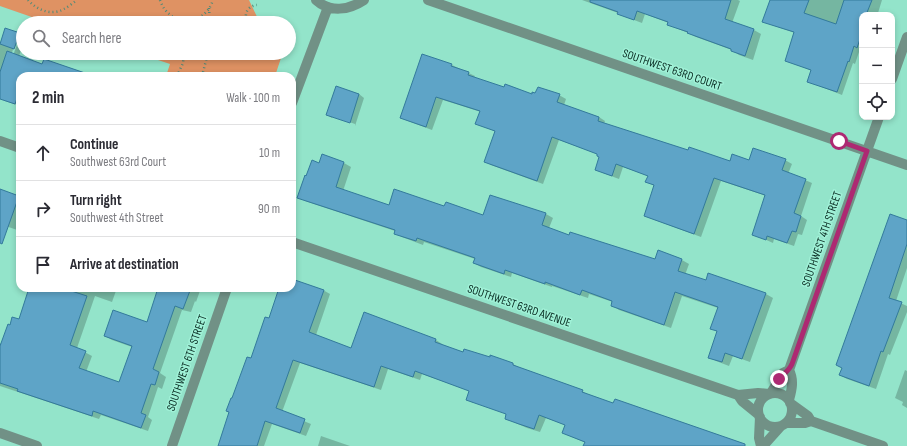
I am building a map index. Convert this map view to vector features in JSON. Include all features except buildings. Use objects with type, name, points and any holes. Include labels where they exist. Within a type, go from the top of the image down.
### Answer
[{"type":"street","points":[[316,0],[328,7],[337,9],[357,5],[364,0]]},
{"type":"street","name":"SOUTHWEST 63RD COURT","points":[[428,0],[907,165]]},
{"type":"street","points":[[296,92],[328,7]]},
{"type":"street","points":[[895,71],[907,37]]},
{"type":"street","name":"SOUTHWEST 4TH STREET","points":[[789,370],[793,377],[790,401],[792,407],[791,416],[762,446],[759,438],[759,404],[764,396],[770,393],[783,373],[789,370],[878,120]]},
{"type":"street","points":[[0,141],[16,147]]},
{"type":"street","name":"SOUTHWEST 63RD AVENUE","points":[[296,243],[738,395],[770,393]]},
{"type":"street","name":"SOUTHWEST 6TH STREET","points":[[172,446],[226,292]]},
{"type":"street","points":[[770,393],[781,394],[808,416],[811,422]]},
{"type":"street","name":"SOUTHWEST 63RD AVENUE","points":[[738,395],[742,401],[759,415]]},
{"type":"street","points":[[759,415],[762,421],[771,426],[811,422],[882,446]]},
{"type":"street","points":[[0,433],[37,446]]},
{"type":"path","points":[[28,0],[36,7],[46,12],[50,12],[64,9],[77,0]]},
{"type":"path","points":[[160,0],[167,13],[172,16]]},
{"type":"path","points":[[201,16],[209,8],[213,0]]},
{"type":"path","points":[[246,16],[248,9],[257,5]]},
{"type":"path","points":[[209,8],[210,16]]},
{"type":"path","points":[[179,72],[183,60]]},
{"type":"path","points":[[203,72],[206,60]]},
{"type":"shaded area","points":[[0,0],[249,0],[257,16],[29,16],[0,6]]},
{"type":"shaded area","points":[[158,60],[280,60],[276,72],[167,72],[170,64]]},
{"type":"route","points":[[779,379],[783,373],[789,370],[792,364],[867,151],[839,141]]}]
